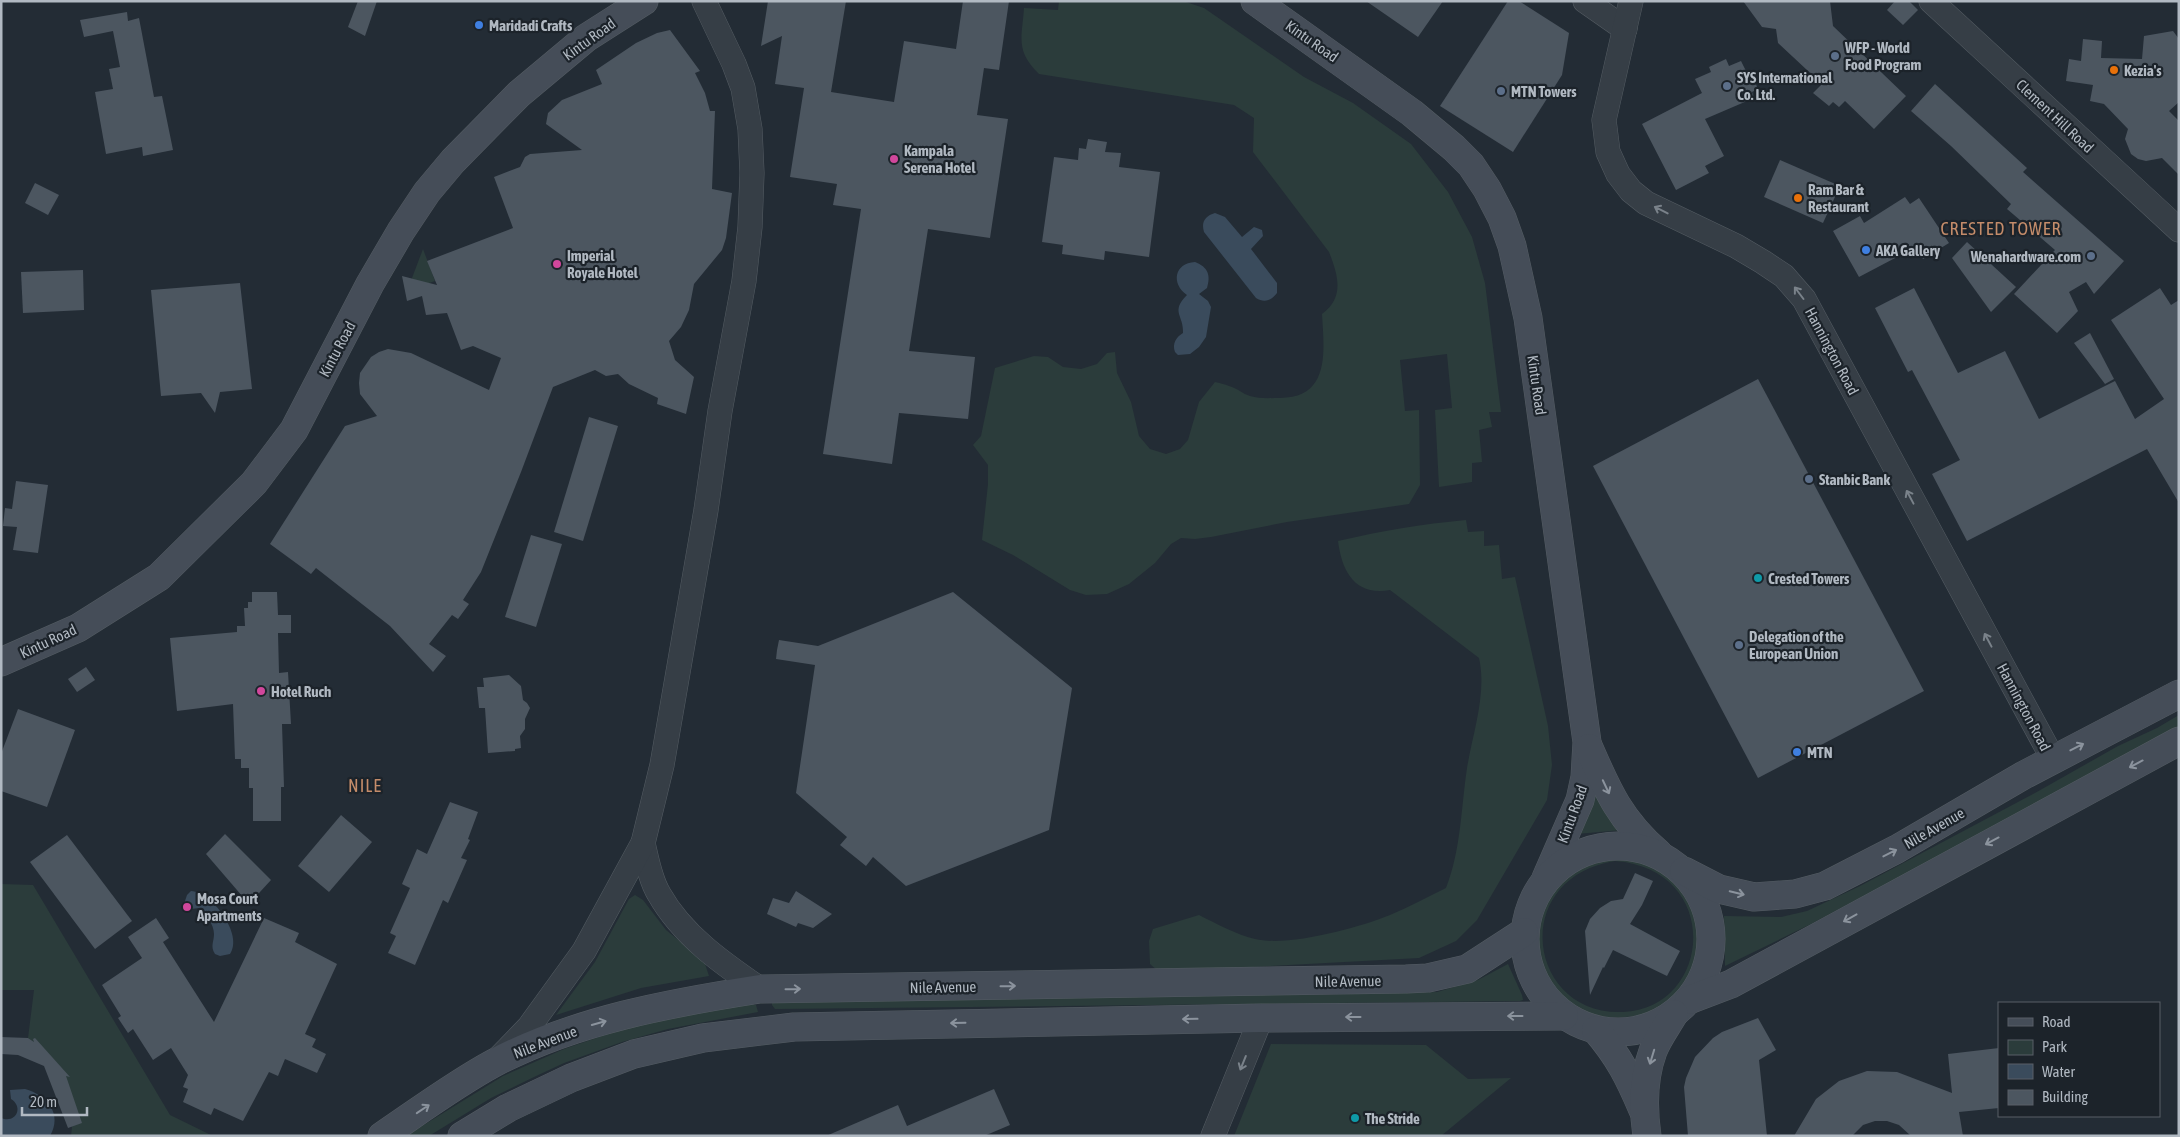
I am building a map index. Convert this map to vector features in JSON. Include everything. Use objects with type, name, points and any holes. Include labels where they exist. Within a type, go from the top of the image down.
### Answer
[{"type":"main road","name":"Kintu Road","points":[[1,662],[86,623],[159,577],[254,483],[294,430],[370,284],[400,231],[427,192],[453,161],[519,94],[586,38],[644,1]]},
{"type":"main road","name":"Kintu Road","points":[[1255,1],[1412,113],[1454,148],[1471,165],[1487,189],[1502,218],[1512,246],[1528,318],[1587,742],[1585,777],[1580,800],[1546,878]]},
{"type":"main road","points":[[1,642],[31,649]]},
{"type":"main road","name":"Nile Avenue","points":[[1670,862],[1720,888],[1740,894],[1774,896],[1809,891],[1826,886],[1897,849],[2053,759],[2179,694]]},
{"type":"main road","points":[[1670,862],[1646,850],[1628,847],[1601,848],[1575,856],[1546,878],[1535,895],[1528,913],[1524,932],[1525,953],[1530,973],[1540,991],[1564,1016],[1596,1030],[1620,1032],[1639,1030],[1658,1024],[1682,1007],[1731,984],[2179,741]]},
{"type":"main road","points":[[1587,742],[1607,790],[1620,814],[1639,837],[1690,880],[1708,912],[1711,930],[1711,949],[1707,967],[1700,984],[1682,1007],[1654,1050],[1647,1080],[1646,1124]]},
{"type":"main road","name":"Nile Avenue","points":[[382,1136],[493,1064],[536,1044],[578,1029],[670,1004],[760,989],[1428,978],[1467,969],[1524,932]]},
{"type":"main road","points":[[462,1136],[508,1108],[571,1078],[634,1054],[703,1038],[803,1027],[1261,1018],[1564,1016]]},
{"type":"main road","points":[[1596,1030],[1620,1060],[1632,1082],[1646,1124]]},
{"type":"street","points":[[493,1064],[529,1027],[584,951],[643,843],[664,756],[706,510],[720,411],[744,281],[750,227],[752,173],[750,129],[743,88],[734,64],[704,1]]},
{"type":"street","points":[[1585,1],[1625,28]]},
{"type":"street","name":"Hannington Road","points":[[1630,1],[1604,120],[1608,152],[1618,174],[1631,191],[1646,203],[1736,246],[1763,262],[1784,276],[1804,299],[2053,759]]},
{"type":"street","name":"Clement Hill Road","points":[[1931,1],[2179,230]]},
{"type":"street","points":[[643,843],[649,868],[659,894],[673,914],[708,950],[760,989]]},
{"type":"street","points":[[1213,1136],[1261,1018]]},
{"type":"green space","points":[[1059,1],[1183,1],[1204,8],[1304,77],[1353,103],[1411,144],[1448,192],[1472,237],[1485,283],[1501,412],[1489,412],[1492,427],[1479,430],[1482,462],[1472,463],[1472,482],[1439,487],[1435,410],[1452,408],[1447,354],[1400,360],[1405,411],[1419,410],[1420,485],[1409,504],[1287,522],[1211,537],[1181,538],[1171,544],[1155,563],[1129,584],[1107,594],[1086,595],[1070,590],[1013,555],[982,540],[988,484],[988,465],[973,445],[981,436],[995,368],[1034,356],[1048,357],[1063,367],[1081,369],[1097,364],[1107,353],[1115,352],[1117,373],[1131,402],[1139,436],[1150,449],[1166,454],[1180,449],[1188,440],[1199,402],[1215,382],[1232,387],[1250,396],[1261,398],[1297,396],[1308,390],[1316,381],[1321,369],[1323,356],[1322,314],[1334,300],[1337,293],[1337,277],[1329,252],[1253,152],[1254,118],[1234,105],[1039,74],[1031,66],[1023,51],[1022,44],[1024,8],[1058,10]]},
{"type":"green space","points":[[423,249],[435,281],[414,288],[412,278]]},
{"type":"green space","points":[[1466,520],[1468,532],[1484,531],[1484,546],[1499,545],[1502,579],[1515,577],[1548,726],[1552,765],[1547,800],[1477,920],[1456,941],[1419,958],[1159,972],[1150,964],[1149,941],[1153,929],[1199,915],[1226,929],[1248,937],[1269,941],[1286,940],[1323,935],[1376,920],[1446,888],[1458,844],[1467,768],[1478,713],[1481,685],[1479,658],[1390,590],[1378,591],[1359,585],[1347,572],[1338,541],[1402,528]]},
{"type":"green space","points":[[2179,715],[2179,729],[1811,924],[1725,966],[1724,916],[1781,917],[1807,911],[1860,886]]},
{"type":"green space","points":[[1596,793],[1623,830],[1576,834]]},
{"type":"green space","points":[[1615,856],[1652,865],[1678,883],[1694,908],[1700,936],[1695,964],[1682,989],[1658,1008],[1626,1017],[1592,1014],[1565,999],[1547,975],[1539,947],[1540,917],[1553,890],[1577,868]],"holes":[[[1615,861],[1650,870],[1674,887],[1689,911],[1693,938],[1688,965],[1675,988],[1653,1005],[1623,1012],[1591,1007],[1566,992],[1550,970],[1543,944],[1545,917],[1558,892],[1581,873]]]},
{"type":"green space","points":[[1,884],[33,885],[170,1115],[213,1136],[71,1136],[73,1117],[64,1071],[45,1050],[28,1038],[34,990],[1,990]]},
{"type":"green space","points":[[635,895],[643,900],[666,930],[704,961],[709,976],[641,988],[556,1015],[595,962],[629,899]]},
{"type":"green space","points":[[1508,964],[1523,1000],[775,1009],[772,1005],[772,1003],[1133,995],[1308,995],[1437,992],[1478,980]]},
{"type":"green space","points":[[751,1004],[756,1005],[758,1012],[668,1029],[622,1042],[564,1063],[491,1098],[429,1136],[406,1136],[503,1076],[564,1049],[643,1022]]},
{"type":"green space","points":[[1271,1044],[1426,1045],[1468,1079],[1511,1078],[1441,1136],[1234,1136]]},
{"type":"water","points":[[1215,213],[1225,217],[1242,237],[1254,227],[1262,230],[1263,236],[1251,249],[1277,283],[1277,293],[1272,298],[1265,301],[1256,298],[1204,232],[1203,225],[1205,220]]},
{"type":"water","points":[[1195,262],[1206,269],[1209,279],[1207,288],[1199,294],[1208,301],[1211,307],[1206,337],[1199,347],[1190,354],[1178,355],[1175,352],[1174,344],[1183,333],[1179,306],[1187,295],[1179,285],[1177,275],[1183,266]]},
{"type":"water","points":[[191,891],[199,893],[208,899],[224,916],[233,936],[233,946],[230,954],[220,956],[215,954],[212,946],[214,931],[209,919],[199,908],[191,909],[184,904],[187,895]]},
{"type":"water","points":[[25,1089],[40,1096],[51,1106],[55,1120],[50,1136],[1,1136],[1,1118],[11,1119],[18,1110],[15,1102],[11,1099],[10,1090]]},
{"type":"building","points":[[358,1],[377,1],[365,36],[348,27]]},
{"type":"building","points":[[768,1],[846,1],[831,92],[894,102],[904,41],[956,49],[963,1],[1009,1],[999,70],[984,68],[977,115],[1008,119],[990,238],[928,229],[909,351],[975,357],[968,419],[899,413],[892,464],[823,454],[861,209],[833,205],[837,184],[790,177],[804,88],[775,84],[782,36],[761,46]]},
{"type":"building","points":[[1366,1],[1443,1],[1418,37]]},
{"type":"building","name":"MTN Towers","points":[[1508,1],[1519,1],[1569,33],[1562,75],[1513,152],[1440,106]]},
{"type":"building","points":[[1743,1],[1830,1],[1833,26],[1906,96],[1874,129],[1845,101],[1839,107],[1833,102],[1829,106],[1813,93],[1822,84],[1778,43],[1776,29],[1762,27]]},
{"type":"building","points":[[1895,1],[1909,1],[1918,10],[1903,25],[1887,10]]},
{"type":"building","points":[[127,12],[128,21],[139,18],[154,97],[162,96],[173,150],[143,156],[142,147],[106,154],[95,92],[113,89],[109,69],[120,67],[113,31],[84,37],[80,20]]},
{"type":"building","points":[[670,30],[700,71],[695,73],[705,93],[710,111],[715,111],[712,189],[732,193],[726,238],[722,250],[694,284],[689,310],[681,327],[669,341],[675,360],[694,377],[686,414],[657,404],[658,398],[629,384],[618,374],[606,376],[595,370],[553,387],[481,572],[463,600],[469,604],[458,619],[452,615],[429,644],[446,656],[433,672],[390,626],[316,568],[311,574],[270,544],[345,426],[377,416],[360,394],[360,373],[371,357],[388,349],[411,353],[489,390],[501,358],[473,346],[461,350],[447,313],[426,315],[422,296],[407,301],[402,276],[437,285],[427,261],[513,228],[494,177],[520,167],[525,157],[530,154],[582,150],[546,124],[548,113],[562,100],[602,84],[596,70],[636,43],[657,33]]},
{"type":"building","points":[[2173,31],[2179,39],[2179,102],[2169,111],[2179,121],[2179,175],[2162,158],[2146,161],[2138,159],[2131,154],[2125,139],[2128,129],[2104,104],[2090,101],[2093,85],[2066,81],[2069,59],[2081,61],[2083,39],[2102,41],[2101,58],[2142,59],[2144,36]]},
{"type":"building","points":[[1726,59],[1729,66],[1741,61],[1748,75],[1751,73],[1758,89],[1752,92],[1754,98],[1705,119],[1724,156],[1705,166],[1709,173],[1676,190],[1642,124],[1702,93],[1695,79],[1711,72],[1709,67]]},
{"type":"building","points":[[1935,84],[2027,168],[2023,172],[2124,261],[2094,294],[2086,282],[2069,292],[2078,311],[2057,333],[2014,294],[2055,250],[2007,209],[2011,204],[1951,146],[1911,111]]},
{"type":"building","points":[[1088,139],[1107,142],[1105,152],[1121,153],[1119,167],[1160,172],[1149,257],[1105,251],[1104,260],[1062,254],[1063,245],[1042,242],[1054,157],[1078,160],[1079,148],[1086,149]]},
{"type":"building","points":[[1780,160],[1840,186],[1823,223],[1764,197]]},
{"type":"building","points":[[35,183],[59,195],[48,215],[25,203]]},
{"type":"building","points":[[1905,197],[1910,204],[1919,198],[1949,243],[1923,259],[1916,247],[1859,277],[1833,231],[1860,216],[1864,223]]},
{"type":"building","points":[[1967,242],[2016,287],[1991,312],[1952,258]]},
{"type":"building","points":[[83,270],[84,310],[23,313],[21,272]]},
{"type":"building","points":[[240,283],[252,389],[220,392],[215,413],[201,393],[161,396],[151,290]]},
{"type":"building","points":[[1914,288],[1958,373],[2005,351],[2039,419],[2115,381],[2135,419],[2164,399],[2111,320],[2160,288],[2171,305],[2179,300],[2179,503],[2147,449],[1967,541],[1932,474],[1960,460],[1912,370],[1908,372],[1875,308]]},
{"type":"building","points":[[2090,333],[2114,379],[2105,384],[2074,343]]},
{"type":"building","name":"Crested Towers","points":[[1758,379],[1924,691],[1758,778],[1593,466]]},
{"type":"building","points":[[589,417],[618,426],[583,541],[554,532]]},
{"type":"building","points":[[16,481],[48,485],[38,553],[13,550],[17,527],[3,526],[5,508],[12,509]]},
{"type":"building","points":[[531,535],[562,544],[536,627],[505,617]]},
{"type":"building","points":[[252,592],[277,592],[278,615],[291,615],[291,633],[278,633],[279,673],[288,672],[291,724],[282,724],[284,787],[281,787],[281,821],[253,821],[253,788],[249,788],[249,768],[241,768],[241,759],[235,759],[233,704],[177,711],[170,638],[237,632],[237,626],[245,626],[244,608],[248,608],[248,602],[252,602]]},
{"type":"building","points":[[953,592],[1072,688],[1049,830],[906,886],[873,857],[866,866],[840,845],[847,837],[796,793],[815,665],[776,659],[777,650],[779,640],[818,646]]},
{"type":"building","points":[[86,667],[95,680],[77,692],[68,679]]},
{"type":"building","points":[[509,675],[521,686],[523,700],[530,708],[525,719],[525,729],[520,736],[521,748],[515,749],[515,751],[488,753],[485,708],[479,708],[477,687],[484,687],[483,678]]},
{"type":"building","points":[[18,709],[75,730],[47,807],[1,791],[1,754]]},
{"type":"building","points":[[450,802],[478,812],[468,839],[470,840],[461,858],[467,860],[448,903],[443,900],[415,965],[388,953],[396,936],[390,933],[410,888],[402,884],[417,849],[427,854]]},
{"type":"building","points":[[341,815],[372,842],[329,892],[298,866]]},
{"type":"building","points":[[225,834],[271,880],[249,904],[206,854]]},
{"type":"building","points":[[67,835],[132,921],[95,949],[30,862]]},
{"type":"building","points":[[1635,873],[1653,881],[1642,905],[1630,924],[1680,951],[1667,976],[1613,950],[1590,995],[1585,931],[1590,919],[1600,908],[1611,901],[1623,899]]},
{"type":"building","points":[[796,891],[832,914],[813,928],[798,923],[796,927],[767,914],[773,898],[789,903]]},
{"type":"building","points":[[156,918],[169,938],[163,942],[214,1022],[264,918],[299,933],[295,942],[337,964],[305,1034],[316,1039],[312,1047],[326,1054],[317,1073],[285,1059],[278,1076],[269,1072],[243,1121],[214,1108],[211,1115],[183,1102],[188,1089],[183,1087],[188,1075],[171,1048],[153,1060],[133,1029],[128,1033],[118,1018],[121,1016],[102,985],[142,958],[128,937]]},
{"type":"building","points":[[1758,1018],[1776,1050],[1759,1060],[1767,1136],[1688,1136],[1684,1087],[1695,1057],[1713,1038],[1722,1032]]},
{"type":"building","points":[[1,1037],[28,1038],[34,1042],[33,1039],[35,1038],[70,1077],[66,1076],[82,1123],[68,1128],[44,1066],[18,1055],[1,1054]]},
{"type":"building","points":[[1998,1048],[1998,1108],[1959,1112],[1963,1136],[1911,1136],[1899,1125],[1887,1121],[1875,1121],[1863,1125],[1852,1136],[1794,1136],[1816,1099],[1839,1081],[1867,1071],[1897,1072],[1952,1093],[1948,1054]]},
{"type":"building","points":[[994,1089],[1010,1125],[984,1136],[826,1136],[898,1105],[907,1126]]},
{"type":"place","name":"Maridadi Crafts","points":[[479,25]]},
{"type":"place","name":"WFP - World Food Program","points":[[1835,56]]},
{"type":"place","name":"Kezia's","points":[[2114,70]]},
{"type":"place","name":"SYS International Co. Ltd.","points":[[1727,86]]},
{"type":"place","name":"MTN Towers","points":[[1501,91]]},
{"type":"place","name":"Kampala Serena Hotel","points":[[894,159]]},
{"type":"place","name":"Ram Bar & Restaurant","points":[[1798,198]]},
{"type":"place","name":"AKA Gallery","points":[[1866,250]]},
{"type":"place","name":"Wenahardware.com","points":[[2091,256]]},
{"type":"place","name":"Imperial Royale Hotel","points":[[557,264]]},
{"type":"place","name":"Stanbic Bank","points":[[1809,479]]},
{"type":"place","name":"Crested Towers","points":[[1758,578]]},
{"type":"place","name":"Delegation of the European Union","points":[[1739,645]]},
{"type":"place","name":"Hotel Ruch","points":[[261,691]]},
{"type":"place","name":"MTN","points":[[1797,752]]},
{"type":"place","name":"Mosa Court Apartments","points":[[187,907]]},
{"type":"place","name":"The Stride","points":[[1355,1118]]},
{"type":"district","name":"CRESTED TOWER","points":[[2001,228]]},
{"type":"district","name":"NILE","points":[[365,785]]}]
